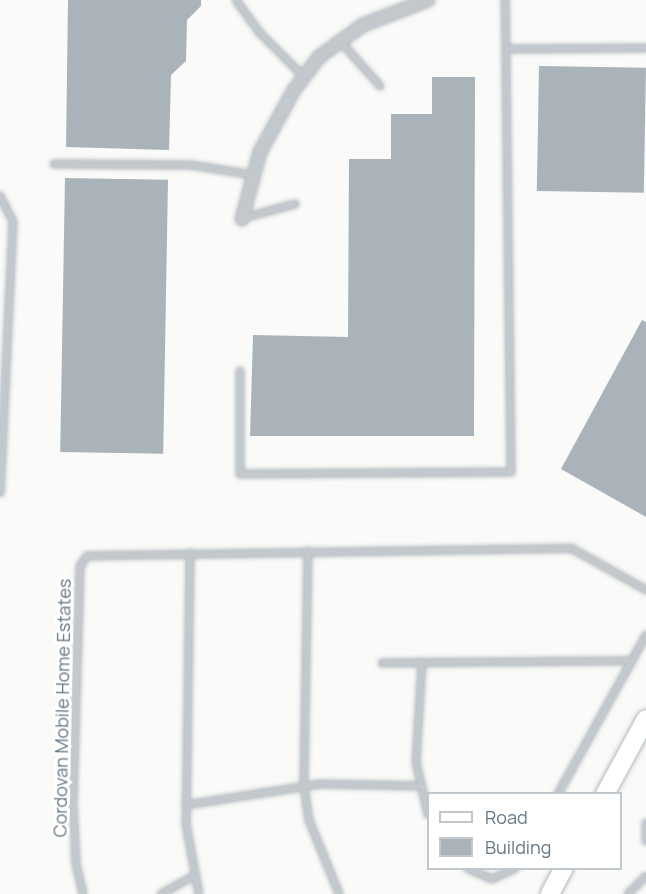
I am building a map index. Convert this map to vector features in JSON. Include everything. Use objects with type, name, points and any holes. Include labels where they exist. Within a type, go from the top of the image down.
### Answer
[{"type":"street","points":[[242,219],[253,175],[278,116],[303,76],[339,40],[395,9],[428,0]]},
{"type":"street","points":[[606,792],[643,732]]},
{"type":"street","points":[[550,894],[563,870]]},
{"type":"lane","points":[[236,0],[260,33],[303,76]]},
{"type":"lane","points":[[240,371],[240,474],[511,472],[506,0]]},
{"type":"lane","points":[[339,40],[380,86]]},
{"type":"lane","points":[[507,49],[646,48]]},
{"type":"lane","points":[[54,164],[191,165],[253,175]]},
{"type":"lane","points":[[0,196],[13,221],[0,493]]},
{"type":"lane","points":[[242,219],[295,204]]},
{"type":"lane","name":"Cordovan Mobile Home Estates","points":[[83,894],[76,863],[73,803],[80,566],[93,554],[571,548],[646,590]]},
{"type":"lane","points":[[308,552],[304,786],[309,820],[339,894]]},
{"type":"lane","points":[[190,553],[186,805],[193,876],[199,894]]},
{"type":"lane","points":[[559,792],[646,635]]},
{"type":"lane","points":[[422,662],[416,738],[420,786],[427,809]]},
{"type":"lane","points":[[382,663],[632,662]]},
{"type":"lane","points":[[186,805],[304,786],[360,782],[420,786]]},
{"type":"lane","points":[[646,823],[646,841]]},
{"type":"lane","points":[[472,870],[492,879],[512,870]]},
{"type":"lane","points":[[161,894],[193,876]]},
{"type":"lane","points":[[628,894],[644,881]]},
{"type":"building","points":[[68,0],[201,0],[201,6],[187,20],[186,61],[171,75],[169,150],[66,147]]},
{"type":"building","points":[[539,66],[646,68],[644,193],[537,191]]},
{"type":"building","points":[[432,77],[475,77],[474,436],[250,436],[253,335],[348,337],[349,159],[391,159],[391,114],[432,114]]},
{"type":"building","points":[[65,178],[168,180],[163,454],[60,452]]},
{"type":"building","points":[[642,320],[646,322],[646,517],[561,469]]}]
